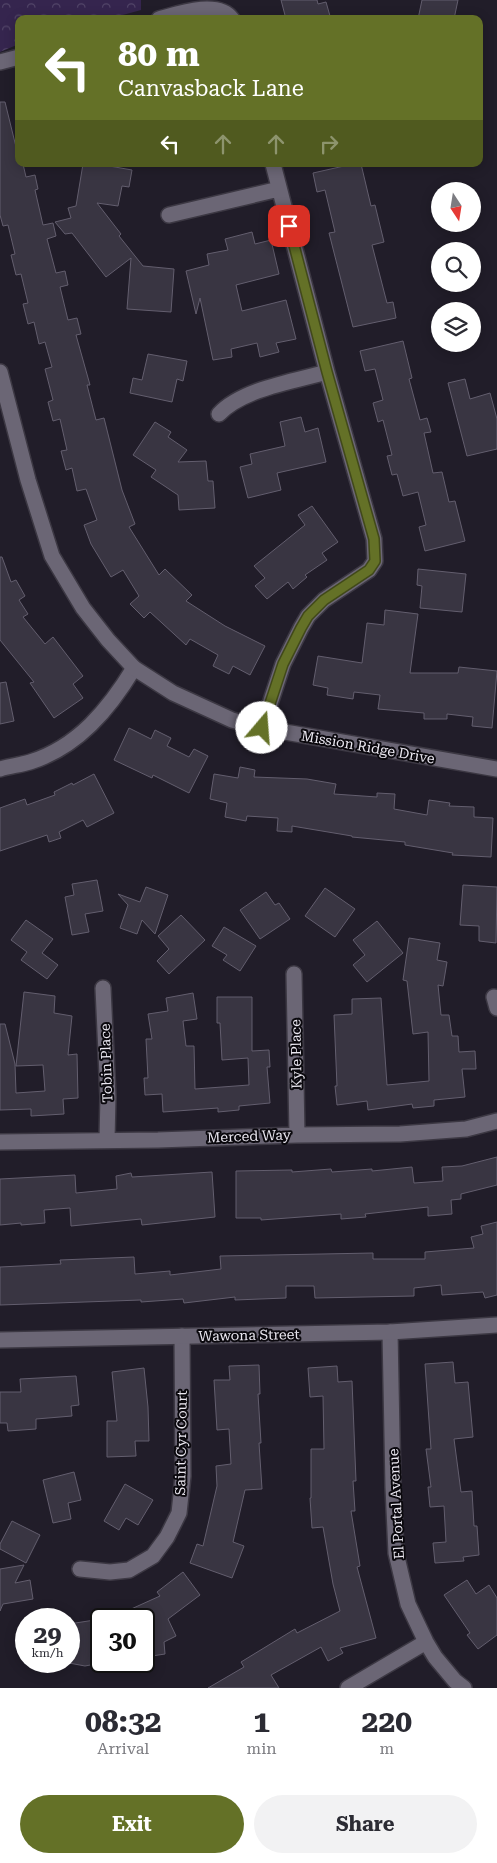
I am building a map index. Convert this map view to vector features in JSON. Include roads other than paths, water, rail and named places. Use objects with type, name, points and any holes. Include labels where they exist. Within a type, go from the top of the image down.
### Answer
[{"type":"street","points":[[174,15],[199,8],[218,7],[230,15]]},
{"type":"street","points":[[0,62],[15,58]]},
{"type":"street","points":[[262,728],[283,664],[308,616],[324,600],[369,570],[375,561],[374,539],[327,372],[274,167]]},
{"type":"street","points":[[170,215],[279,189]]},
{"type":"street","name":"Mission Ridge Drive","points":[[0,372],[28,480],[52,556],[83,608],[108,640],[134,668],[173,693],[232,720],[262,728],[497,769]]},
{"type":"street","points":[[219,414],[224,408],[244,395],[327,372]]},
{"type":"street","points":[[0,769],[31,762],[66,746],[85,731],[116,697],[134,668]]},
{"type":"street","name":"Kyle Place","points":[[294,974],[298,1135]]},
{"type":"street","name":"Tobin Place","points":[[104,988],[108,1097],[107,1139]]},
{"type":"street","name":"Merced Way","points":[[0,1142],[400,1134],[466,1129],[497,1121]]},
{"type":"street","name":"Wawona Street","points":[[0,1340],[390,1332],[497,1324]]},
{"type":"street","name":"El Portal Avenue","points":[[390,1332],[396,1553],[408,1604],[426,1642],[435,1657],[455,1681],[464,1688]]},
{"type":"street","name":"Saint Cyr Court","points":[[80,1569],[110,1572],[129,1570],[153,1556],[167,1537],[179,1513],[183,1476],[182,1336]]},
{"type":"street","points":[[348,1688],[426,1642]]}]
